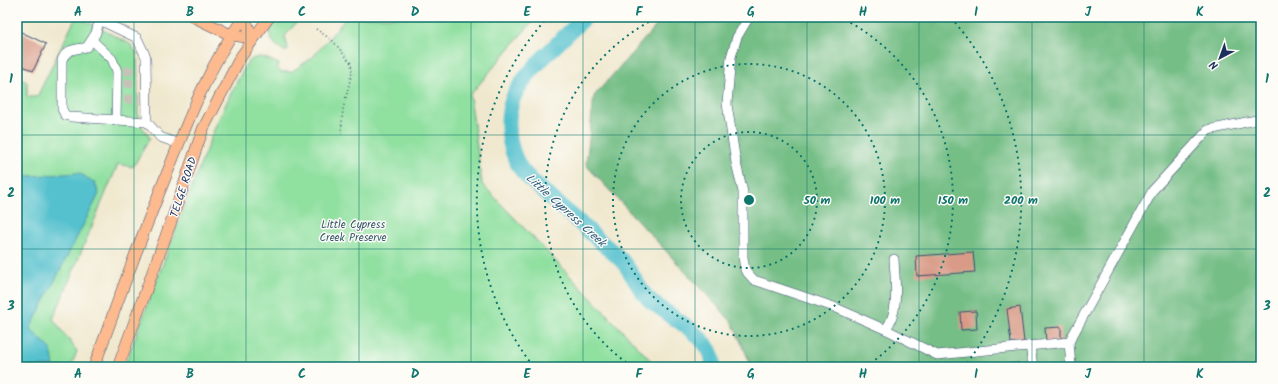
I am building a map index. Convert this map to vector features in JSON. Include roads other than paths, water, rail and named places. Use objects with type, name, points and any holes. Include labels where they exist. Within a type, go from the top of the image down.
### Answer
[{"type":"main road","points":[[194,17],[231,35],[253,38]]},
{"type":"main road","points":[[244,17],[253,38]]},
{"type":"main road","name":"TELGE ROAD","points":[[94,367],[150,214],[178,144],[214,67],[231,35],[244,17]]},
{"type":"main road","name":"TELGE ROAD","points":[[118,367],[203,129],[240,58],[269,17]]},
{"type":"lane","points":[[749,17],[737,37],[732,57],[727,104],[736,163],[743,192],[743,248],[746,270],[754,280],[834,307],[886,329],[937,355],[1069,342]]},
{"type":"lane","points":[[147,122],[71,117],[65,115],[62,109],[62,60],[68,51],[87,47],[96,33],[97,18],[137,38],[146,57],[142,71],[142,84],[143,101],[147,122],[160,137],[178,144]]},
{"type":"lane","points":[[92,40],[112,59],[121,71],[120,99],[116,120]]},
{"type":"lane","points":[[1070,367],[1069,342],[1153,190],[1208,130],[1261,120]]},
{"type":"lane","points":[[886,329],[894,315],[894,259]]},
{"type":"lane","points":[[1030,345],[1032,367]]},
{"type":"water","points":[[79,173],[95,183],[99,194],[30,329],[51,349],[54,366],[17,367],[17,177]]},
{"type":"waterway","name":"Little Cypress Creek","points":[[585,17],[535,67],[518,88],[513,98],[508,124],[512,150],[522,171],[621,260],[647,297],[700,338],[708,348],[712,357],[712,367]]},
{"type":"tunnel","points":[[124,71],[138,71]]},
{"type":"tunnel","points":[[124,83],[138,84]]},
{"type":"tunnel","points":[[124,99],[139,100]]},
{"type":"park label","name":"Little Cypress Creek Preserve","points":[[353,230]]}]
